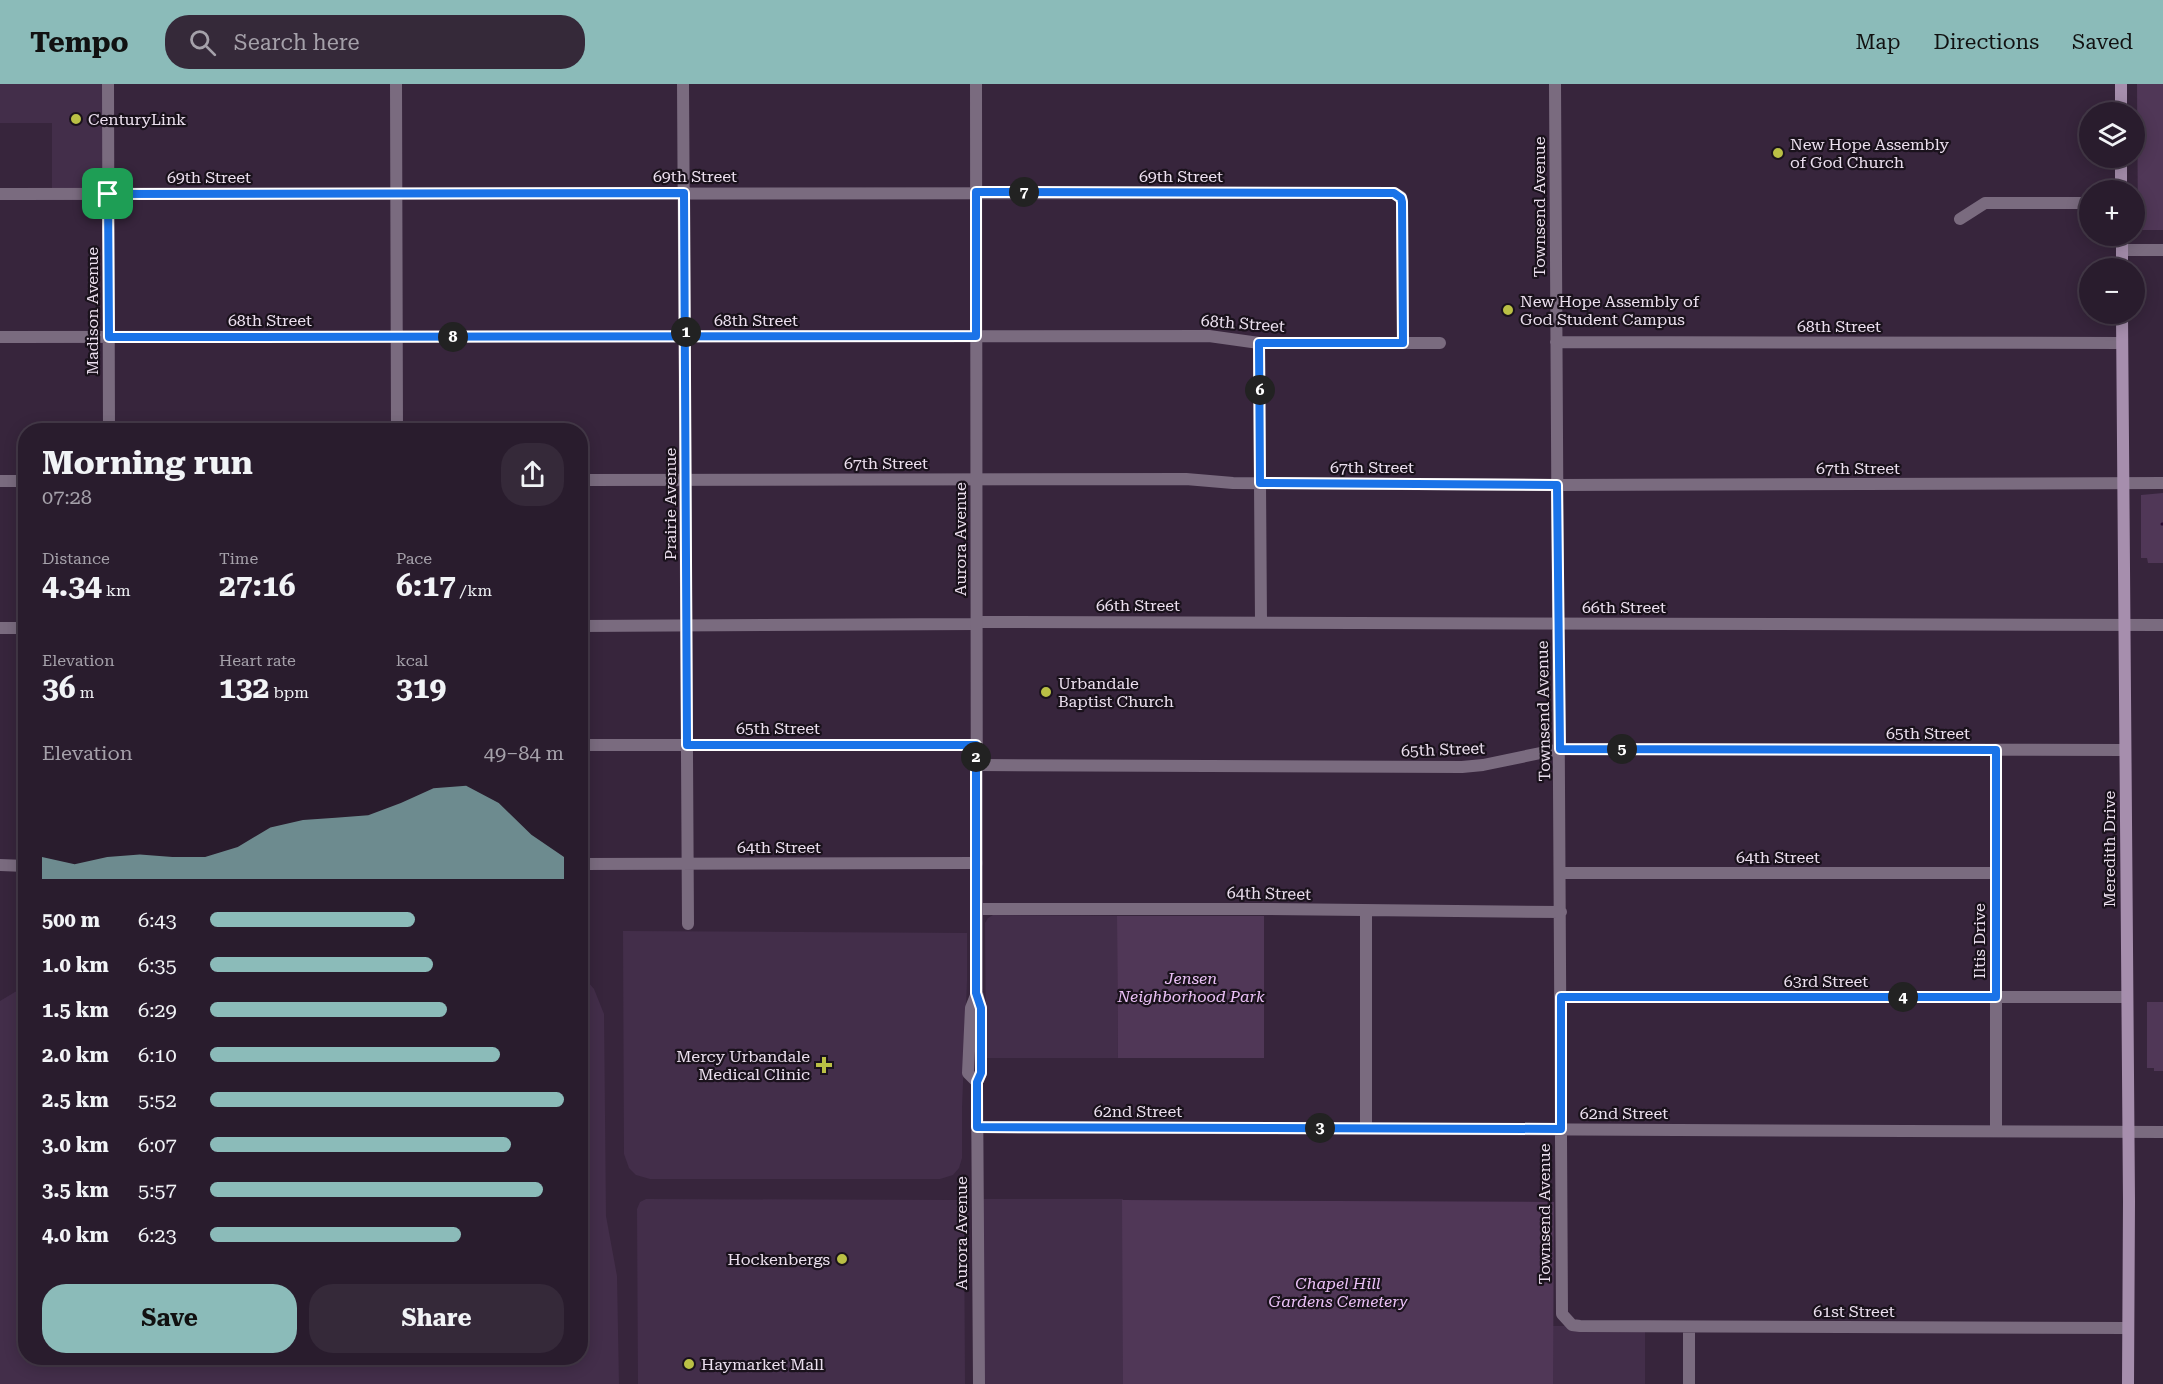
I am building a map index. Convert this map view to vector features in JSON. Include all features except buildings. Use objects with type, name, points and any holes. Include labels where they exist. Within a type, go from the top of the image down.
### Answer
[{"type":"main road","points":[[2121,84],[2121,102]]},
{"type":"main road","points":[[2122,246],[2122,258]]},
{"type":"main road","name":"Meredith Drive","points":[[2122,324],[2128,1384]]},
{"type":"street","name":"Madison Avenue","points":[[108,84],[109,423]]},
{"type":"street","points":[[396,84],[397,423]]},
{"type":"street","name":"Prairie Avenue","points":[[683,84],[688,924]]},
{"type":"street","name":"Aurora Avenue","points":[[976,84],[977,909],[976,993],[971,1008],[968,1073],[977,1082],[979,1384]]},
{"type":"street","name":"Townsend Avenue","points":[[1555,84],[1561,1307],[1567,1321],[1580,1326]]},
{"type":"street","name":"69th Street","points":[[0,194],[1390,193],[1398,195],[1402,202],[1403,343]]},
{"type":"street","points":[[1960,219],[1985,203],[2079,203]]},
{"type":"street","points":[[2122,250],[2163,250]]},
{"type":"street","name":"68th Street","points":[[0,337],[1209,336],[1259,343],[1440,343]]},
{"type":"street","name":"68th Street","points":[[1556,342],[2122,343]]},
{"type":"street","points":[[1259,343],[1261,622]]},
{"type":"street","name":"67th Street","points":[[588,480],[1186,479],[1260,483],[1557,485],[2163,483]]},
{"type":"street","points":[[0,481],[18,481]]},
{"type":"street","name":"66th Street","points":[[588,626],[1261,622],[2124,623],[2163,625]]},
{"type":"street","points":[[0,628],[18,628]]},
{"type":"street","name":"65th Street","points":[[588,745],[976,745]]},
{"type":"street","name":"65th Street","points":[[976,765],[1462,767],[1503,762],[1560,749],[2125,750]]},
{"type":"street","name":"Iltis Drive","points":[[1996,750],[1996,1131]]},
{"type":"street","name":"64th Street","points":[[588,864],[977,863]]},
{"type":"street","points":[[0,866],[18,866]]},
{"type":"street","name":"64th Street","points":[[1560,873],[1996,873]]},
{"type":"street","name":"64th Street","points":[[977,909],[1560,912]]},
{"type":"street","points":[[1366,911],[1366,1128]]},
{"type":"street","name":"63rd Street","points":[[1561,997],[2127,997]]},
{"type":"street","name":"62nd Street","points":[[977,1127],[2163,1132]]},
{"type":"street","name":"61st Street","points":[[1580,1326],[2128,1328]]},
{"type":"street","points":[[1689,1327],[1689,1384]]},
{"type":"shaded area","points":[[0,84],[108,84],[108,194],[52,194],[52,123],[0,123]]},
{"type":"shaded area","points":[[993,915],[1117,916],[1118,1058],[986,1058],[985,923]]},
{"type":"shaded area","points":[[623,931],[967,933],[962,1158],[959,1168],[953,1175],[940,1179],[650,1179],[636,1175],[629,1168],[624,1154]]},
{"type":"shaded area","points":[[588,982],[594,989],[604,1014],[606,1216],[617,1276],[619,1384],[0,1384],[0,1001],[18,990],[18,1365],[588,1365]]},
{"type":"shaded area","points":[[646,1199],[957,1200],[964,1210],[965,1384],[638,1384],[637,1209],[640,1202]]},
{"type":"shaded area","points":[[978,1199],[1123,1199],[1123,1384],[979,1384]]},
{"type":"shaded area","points":[[1553,1326],[1645,1326],[1645,1384],[1553,1384]]},
{"type":"green space","points":[[2137,84],[2163,84],[2163,230],[2145,230],[2145,180],[2138,180],[2138,168],[2145,168],[2145,102],[2137,102]]},
{"type":"green space","points":[[2163,493],[2163,563],[2148,563],[2147,558],[2141,558],[2141,495]]},
{"type":"green space","name":"Jensen Neighborhood Park","points":[[1117,916],[1264,916],[1264,1058],[1118,1058]]},
{"type":"green space","points":[[2147,1002],[2163,1002],[2163,1071],[2147,1068]]},
{"type":"green space","name":"Chapel Hill Gardens Cemetery","points":[[1122,1200],[1554,1202],[1553,1384],[1123,1384]]},
{"type":"place","name":"CenturyLink","points":[[76,119]]},
{"type":"place","name":"New Hope Assembly of God Church","points":[[1778,153]]},
{"type":"place","name":"New Hope Assembly of God Student Campus","points":[[1508,310]]},
{"type":"place","name":"Urbandale Baptist Church","points":[[1046,692]]},
{"type":"place","name":"Mercy Urbandale Medical Clinic","points":[[824,1065]]},
{"type":"place","name":"Hockenbergs","points":[[842,1259]]},
{"type":"place","name":"Haymarket Mall","points":[[689,1364]]},
{"type":"route","points":[[108,194],[109,337],[181,337],[614,336],[686,336],[758,336],[976,336],[976,192],[1394,193],[1401,198],[1402,202],[1403,343],[1259,343],[1260,483],[1557,485],[1560,749],[1996,750],[1996,997],[1561,997],[1561,1129],[977,1127],[977,1082],[981,1073],[981,1008],[976,993],[976,745],[687,745],[686,336],[684,193],[108,194]]}]
